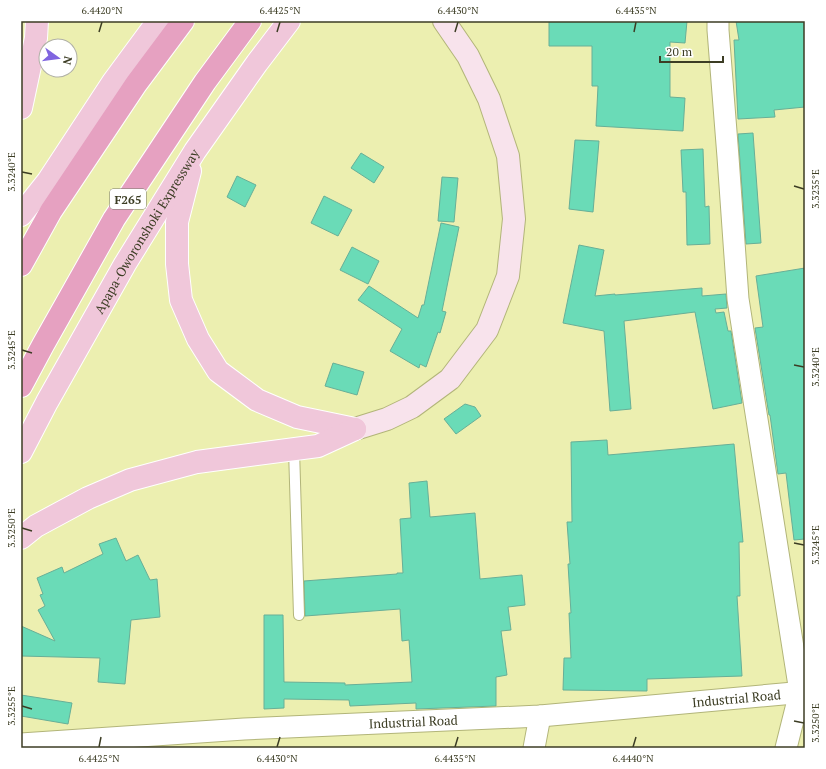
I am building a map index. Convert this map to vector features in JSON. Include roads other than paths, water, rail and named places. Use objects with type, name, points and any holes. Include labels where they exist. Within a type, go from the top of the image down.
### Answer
[{"type":"highway","points":[[21,265],[51,211],[136,84],[183,21]]},
{"type":"highway","name":"F265","points":[[21,386],[114,219],[205,82],[250,21]]},
{"type":"main road","points":[[21,108],[36,38],[37,21]]},
{"type":"main road","points":[[21,215],[48,181],[113,82],[158,21]]},
{"type":"main road","name":"Apapa-Oworonshoki Expressway","points":[[21,452],[46,402],[125,264],[195,151],[257,63],[289,21]]},
{"type":"main road","points":[[195,151],[177,222],[177,264],[181,300],[198,339],[218,371],[257,400],[297,416],[355,429]]},
{"type":"main road","points":[[21,538],[36,526],[88,498],[130,480],[197,462],[318,446],[355,429]]},
{"type":"street","points":[[355,429],[387,419],[412,407],[450,379],[487,330],[508,276],[514,219],[508,156],[489,99],[468,56],[444,21]]},
{"type":"street","points":[[718,21],[738,298],[803,692],[786,748]]},
{"type":"street","name":"Industrial Road","points":[[21,744],[244,729],[540,716],[803,692]]},
{"type":"street","points":[[534,748],[540,716]]},
{"type":"lane","points":[[294,449],[299,615]]}]
